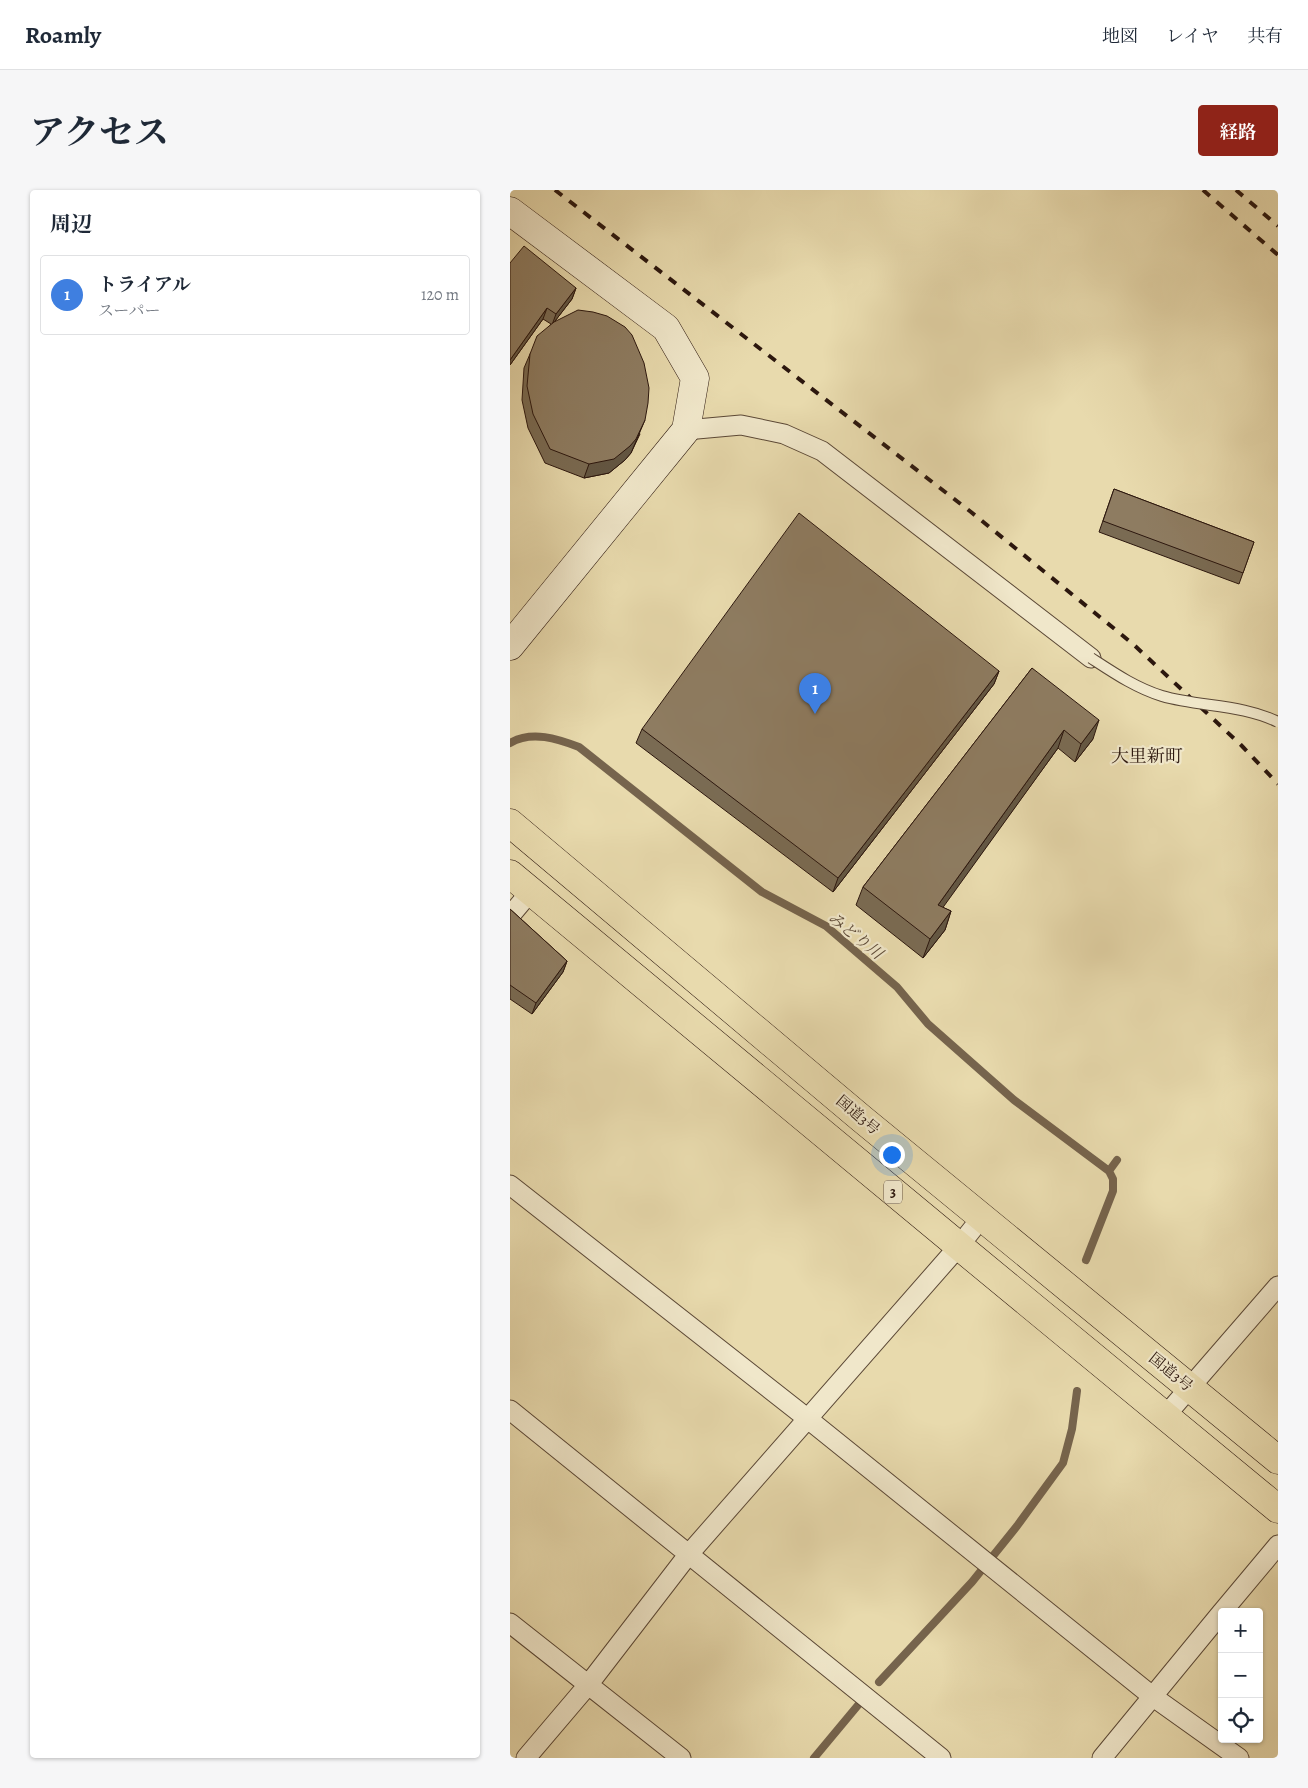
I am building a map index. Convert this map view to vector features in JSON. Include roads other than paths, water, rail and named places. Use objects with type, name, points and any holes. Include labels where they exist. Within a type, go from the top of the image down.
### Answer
[{"type":"highway","name":"国道3号","points":[[510,823],[854,1113],[1278,1460]]},
{"type":"highway","name":"3","points":[[510,874],[1278,1508]]},
{"type":"street","points":[[510,211],[666,328],[695,378],[686,430],[510,646]]},
{"type":"street","points":[[686,430],[741,425],[784,434],[822,451],[1091,658]]},
{"type":"street","points":[[510,916],[531,891]]},
{"type":"street","points":[[510,1184],[808,1419],[1152,1696],[1239,1758]]},
{"type":"street","points":[[526,1758],[588,1685],[688,1555],[959,1246],[982,1217]]},
{"type":"street","points":[[1166,1415],[1278,1286]]},
{"type":"street","points":[[510,1410],[941,1758]]},
{"type":"street","points":[[1225,1608],[1278,1545]]},
{"type":"street","points":[[1102,1758],[1218,1617]]},
{"type":"street","points":[[510,1622],[682,1758]]},
{"type":"lane","points":[[1091,658],[1132,684],[1163,696],[1242,710],[1278,722]]},
{"type":"waterway","name":"みどり川","points":[[510,743],[518,739],[536,736],[562,741],[579,747],[762,892],[826,926],[897,987],[928,1024],[1014,1100],[1109,1171],[1113,1179],[1113,1191],[1086,1260]]},
{"type":"waterway","points":[[1109,1171],[1117,1160]]},
{"type":"waterway","points":[[879,1682],[972,1582],[1017,1526],[1063,1463],[1072,1429],[1077,1391]]},
{"type":"waterway","points":[[814,1758],[864,1698]]},
{"type":"railway","points":[[555,190],[971,512],[1133,644],[1241,745],[1278,784]]},
{"type":"railway","points":[[1203,190],[1278,255]]},
{"type":"railway","points":[[1236,190],[1278,226]]},
{"type":"place","name":"トライアル","points":[[815,714]]},
{"type":"district","name":"大里新町","points":[[1147,756]]}]
